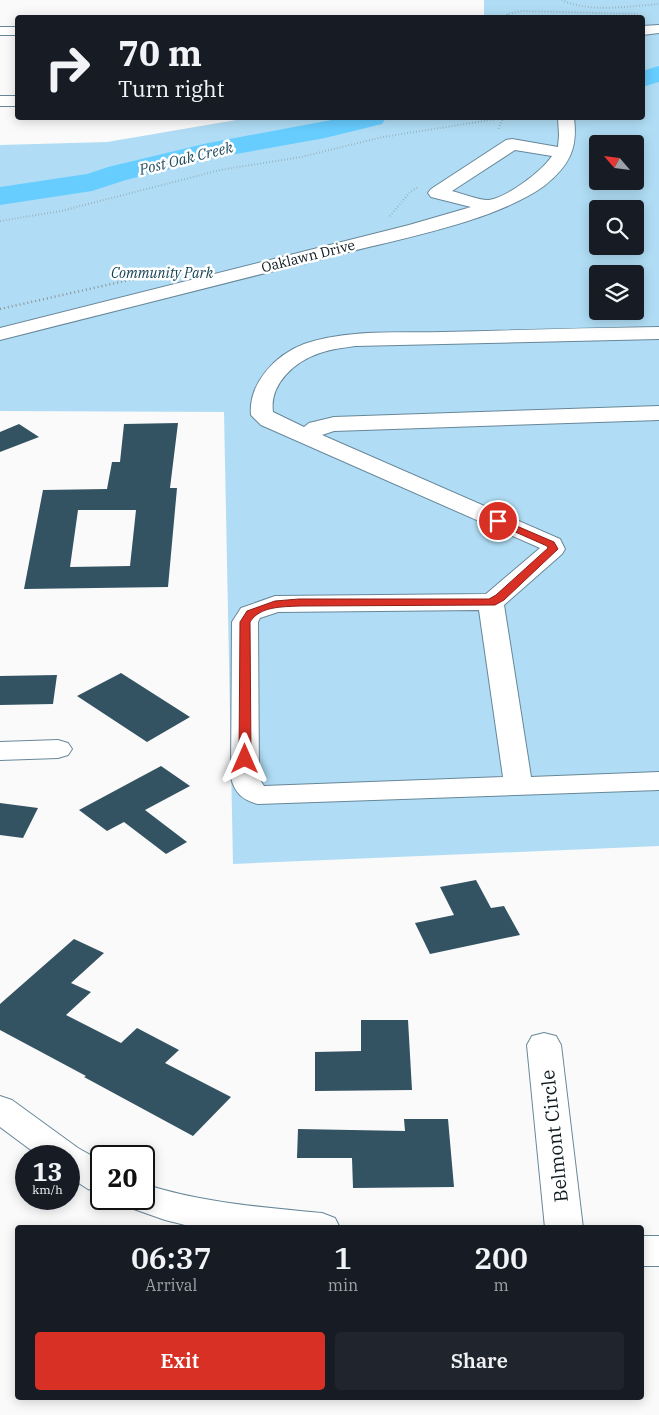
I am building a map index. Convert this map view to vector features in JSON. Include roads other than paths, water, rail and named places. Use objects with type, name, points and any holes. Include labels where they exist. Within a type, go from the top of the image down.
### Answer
[{"type":"street","points":[[645,31],[659,29]]},
{"type":"street","points":[[0,31],[15,31]]},
{"type":"street","points":[[0,101],[15,101]]},
{"type":"street","name":"Oaklawn Drive","points":[[0,334],[416,229],[490,206],[534,183],[554,166],[563,153],[568,133],[566,120]]},
{"type":"street","points":[[490,206],[437,194],[512,144],[563,153]]},
{"type":"street","points":[[659,333],[355,340],[321,345],[300,352],[284,365],[268,384],[260,398],[262,415],[307,437],[551,544],[553,549],[500,597],[491,602],[299,602],[275,604],[250,613],[245,622],[246,778],[248,788],[258,795],[518,784],[659,781]]},
{"type":"street","points":[[307,437],[317,428],[334,424],[659,413]]},
{"type":"street","points":[[491,602],[518,784]]},
{"type":"street","points":[[0,751],[58,749]]},
{"type":"street","name":"Belmont Circle","points":[[544,1045],[564,1225]]},
{"type":"street","points":[[0,1109],[49,1145]]},
{"type":"street","points":[[155,1202],[179,1210],[214,1216],[295,1225]]},
{"type":"street","points":[[644,1251],[659,1251]]},
{"type":"waterway","name":"Post Oak Creek","points":[[645,78],[659,74]]},
{"type":"waterway","name":"Post Oak Creek","points":[[0,196],[92,182],[118,173],[190,157],[208,151],[325,130],[364,120]]},
{"type":"park label","name":"Community Park","points":[[162,273]]}]
